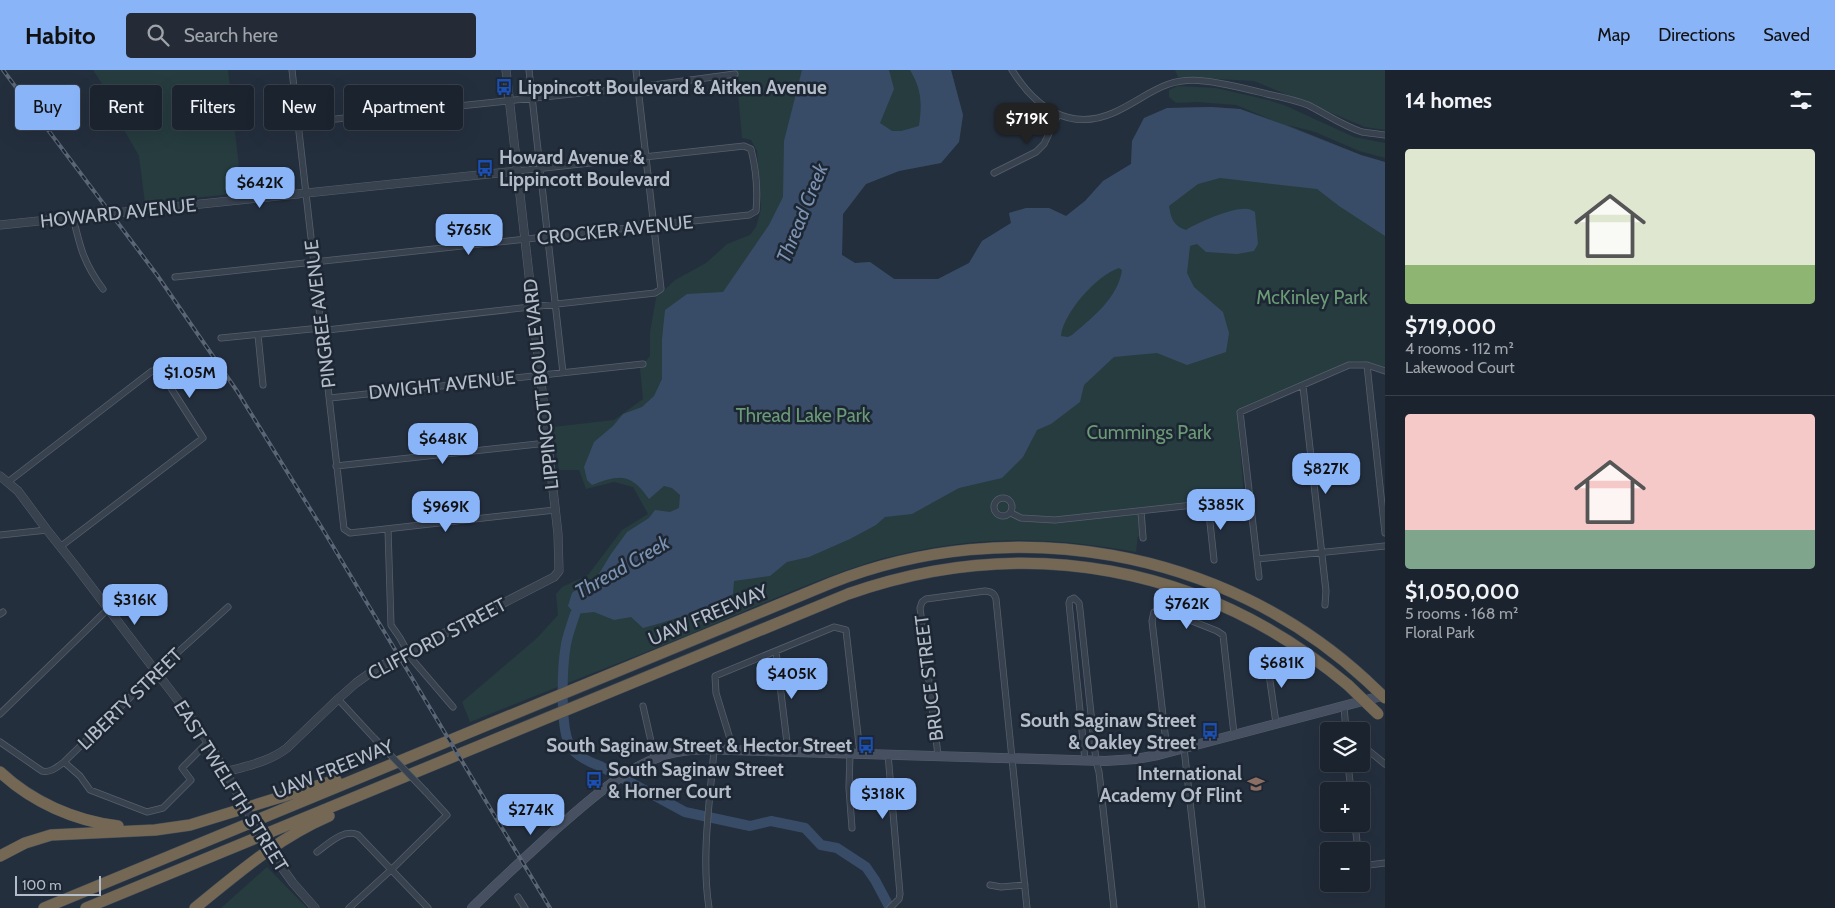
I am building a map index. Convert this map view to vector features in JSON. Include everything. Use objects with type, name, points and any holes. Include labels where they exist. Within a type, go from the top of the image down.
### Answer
[{"type":"highway","name":"UAW FREEWAY","points":[[44,908],[826,585],[867,570],[929,554],[978,548],[1072,549],[1118,556],[1166,568],[1215,585],[1256,603],[1304,631],[1335,654],[1385,697]]},
{"type":"highway","name":"UAW FREEWAY","points":[[86,908],[867,587],[906,576],[954,568],[1017,563],[1071,565],[1142,578],[1186,592],[1237,612],[1283,637],[1320,663],[1382,717]]},
{"type":"highway","points":[[0,856],[25,843],[52,835],[177,827],[213,819],[419,753]]},
{"type":"highway","points":[[195,908],[278,842],[419,770]]},
{"type":"highway","points":[[0,772],[15,785],[40,801],[82,819],[125,827],[177,827]]},
{"type":"highway","points":[[40,908],[60,901]]},
{"type":"main road","points":[[472,908],[522,860],[608,784],[628,771],[655,759],[681,751],[714,749],[1085,760],[1136,759],[1385,697]]},
{"type":"street","name":"PINGREE AVENUE","points":[[292,70],[294,85]]},
{"type":"street","name":"LIPPINCOTT BOULEVARD","points":[[506,70],[560,556],[559,571],[554,576]]},
{"type":"street","name":"LIPPINCOTT BOULEVARD","points":[[530,70],[563,372]]},
{"type":"street","points":[[221,338],[321,328],[327,330],[655,293],[661,289],[636,70]]},
{"type":"street","points":[[1012,70],[1028,93],[1040,104],[1058,115],[1068,118],[1087,120],[1113,113],[1143,95],[1175,82],[1204,80],[1292,100],[1363,132],[1385,135]]},
{"type":"street","points":[[334,119],[638,87],[735,74]]},
{"type":"street","points":[[994,173],[1036,152],[1044,144],[1058,115]]},
{"type":"street","name":"PINGREE AVENUE","points":[[299,130],[344,529],[350,533],[388,529]]},
{"type":"street","name":"HOWARD AVENUE","points":[[0,225],[744,146],[751,149],[755,165],[756,211]]},
{"type":"street","name":"CROCKER AVENUE","points":[[175,278],[654,226],[749,215],[756,211]]},
{"type":"street","points":[[73,217],[81,251],[90,271],[103,289]]},
{"type":"street","points":[[258,335],[263,384]]},
{"type":"street","name":"DWIGHT AVENUE","points":[[330,398],[644,364]]},
{"type":"street","points":[[1259,577],[1240,412],[1349,365],[1367,365],[1385,372]]},
{"type":"street","points":[[1367,365],[1385,533]]},
{"type":"street","points":[[8,482],[152,371],[160,370],[203,438],[60,547]]},
{"type":"street","points":[[1303,386],[1322,552],[1326,592],[1325,605]]},
{"type":"street","points":[[336,466],[547,443]]},
{"type":"street","name":"EAST TWELFTH STREET","points":[[0,476],[18,491],[208,742],[272,854],[293,883],[315,908]]},
{"type":"street","points":[[1011,513],[1020,518],[1055,520],[1249,499]]},
{"type":"street","points":[[1208,504],[1214,560]]},
{"type":"street","points":[[453,707],[408,652],[390,625],[388,529],[555,510]]},
{"type":"street","points":[[1140,512],[1143,538]]},
{"type":"street","points":[[0,535],[47,530]]},
{"type":"street","points":[[1257,559],[1385,546]]},
{"type":"street","name":"CLIFFORD STREET","points":[[225,772],[261,762],[281,753],[356,683],[377,668],[554,576]]},
{"type":"street","name":"BRUCE STREET","points":[[938,755],[920,608],[922,602],[926,599],[985,591],[994,594],[996,600],[1012,758]]},
{"type":"street","points":[[1085,760],[1068,603],[1074,598],[1079,603],[1114,908]]},
{"type":"street","name":"LIBERTY STREET","points":[[0,742],[42,771],[52,770],[64,762],[156,672],[228,607]]},
{"type":"street","points":[[0,714],[108,609]]},
{"type":"street","points":[[1169,752],[1166,742],[1152,621],[1154,612],[1160,610],[1167,611],[1221,634],[1224,641],[1234,734]]},
{"type":"street","points":[[732,750],[716,693],[714,676],[834,627],[846,630],[860,753]]},
{"type":"street","points":[[776,652],[788,751]]},
{"type":"street","points":[[1264,664],[1269,674],[1276,723]]},
{"type":"street","points":[[1076,670],[1087,669]]},
{"type":"street","points":[[338,699],[447,815],[349,908]]},
{"type":"street","points":[[643,706],[655,759]]},
{"type":"street","points":[[1344,706],[1345,722]]},
{"type":"street","points":[[64,762],[80,776],[90,790],[146,812],[163,808],[191,780],[182,768],[208,742]]},
{"type":"street","points":[[1184,748],[1202,908]]},
{"type":"street","points":[[710,908],[706,889],[708,824],[714,749]]},
{"type":"street","points":[[1370,752],[1385,764]]},
{"type":"street","points":[[850,753],[852,828]]},
{"type":"street","points":[[888,754],[900,894],[892,907]]},
{"type":"street","points":[[1012,758],[1028,908]]},
{"type":"street","points":[[317,852],[344,834],[353,832],[392,869],[428,908]]},
{"type":"street","points":[[1370,865],[1385,864]]},
{"type":"street","points":[[990,885],[1001,887],[1025,885]]},
{"type":"street","points":[[518,897],[525,908]]},
{"type":"green space","points":[[93,70],[228,70],[230,85],[172,85],[172,130],[235,130],[242,193],[145,203],[139,156],[124,130],[162,130],[162,85],[103,85]]},
{"type":"green space","name":"Thread Lake Park","points":[[736,70],[951,70],[963,115],[959,142],[941,163],[899,171],[866,184],[843,214],[842,255],[855,263],[870,262],[895,279],[938,279],[969,263],[982,241],[1011,223],[1009,213],[1026,208],[1049,208],[1066,216],[1085,201],[1103,181],[1131,164],[1132,141],[1144,118],[1167,108],[1211,107],[1240,109],[1270,119],[1236,105],[1197,102],[1176,103],[1169,97],[1169,90],[1178,86],[1216,88],[1268,100],[1284,105],[1354,137],[1385,143],[1385,158],[1359,151],[1315,132],[1288,125],[1361,155],[1385,162],[1385,368],[1365,362],[1353,361],[1237,409],[1244,497],[1145,508],[1147,541],[1138,536],[1136,552],[1107,547],[1023,540],[968,543],[883,558],[807,585],[670,643],[470,722],[462,702],[537,638],[558,615],[556,594],[562,587],[588,575],[622,530],[648,514],[633,487],[614,482],[586,489],[579,470],[559,470],[552,427],[614,420],[643,399],[640,368],[650,356],[650,332],[656,298],[675,280],[706,263],[727,244],[750,235],[756,227],[761,209],[757,151],[751,140],[742,138]]},
{"type":"green space","points":[[1175,70],[1385,70],[1385,130],[1365,127],[1254,81],[1178,77]]},
{"type":"green space","points":[[267,867],[307,908],[221,908]]},
{"type":"water","name":"Thread Lake Park","points":[[802,70],[889,70],[894,89],[880,123],[892,131],[901,131],[919,126],[920,97],[917,84],[910,70],[951,70],[963,115],[959,142],[941,163],[899,171],[866,184],[843,214],[842,255],[855,263],[870,262],[894,279],[938,279],[969,263],[982,241],[1011,223],[1009,213],[1026,208],[1049,208],[1066,216],[1085,201],[1103,181],[1131,164],[1132,141],[1144,118],[1167,108],[1211,107],[1240,109],[1361,155],[1385,162],[1385,236],[1317,189],[1220,178],[1198,184],[1169,206],[1173,221],[1186,230],[1207,219],[1234,210],[1248,209],[1255,212],[1258,244],[1254,251],[1237,254],[1206,252],[1197,244],[1190,246],[1187,273],[1194,287],[1223,312],[1229,333],[1226,352],[1187,365],[1157,353],[1114,357],[1084,385],[1080,402],[1051,424],[1037,430],[1023,457],[1002,478],[959,488],[912,514],[885,517],[876,525],[850,539],[809,557],[787,562],[770,576],[734,581],[733,594],[701,610],[643,628],[631,617],[614,620],[594,612],[575,614],[568,606],[572,593],[584,583],[597,577],[627,532],[649,518],[655,510],[670,512],[679,508],[680,495],[672,488],[664,486],[649,499],[636,484],[624,478],[610,479],[592,485],[587,480],[584,467],[594,442],[613,426],[623,414],[642,407],[654,396],[662,379],[662,339],[665,310],[687,294],[723,292],[769,225],[783,197],[784,141]],"holes":[[[1119,268],[1122,270],[1115,290],[1103,307],[1072,335],[1068,337],[1061,336],[1068,317],[1082,296],[1110,272]]]},
{"type":"waterway","name":"Thread Creek","points":[[575,614],[566,644],[563,695],[566,735],[574,752],[685,812],[750,826],[771,821],[805,828],[821,845],[837,848],[866,867],[890,908]]},
{"type":"railway","points":[[3,70],[157,275],[237,391],[322,528],[550,908]]},
{"type":"place","name":"Lippincott Boulevard & Aitken Avenue","points":[[504,87]]},
{"type":"place","name":"Howard Avenue & Lippincott Boulevard","points":[[485,168]]},
{"type":"place","name":"South Saginaw Street & Oakley Street","points":[[1210,731]]},
{"type":"place","name":"South Saginaw Street & Hector Street","points":[[866,745]]},
{"type":"place","name":"South Saginaw Street & Horner Court","points":[[594,780]]},
{"type":"place","name":"International Academy Of Flint","points":[[1256,784]]},
{"type":"park label","name":"McKinley Park","points":[[1312,297]]},
{"type":"park label","name":"Cummings Park","points":[[1149,432]]}]
